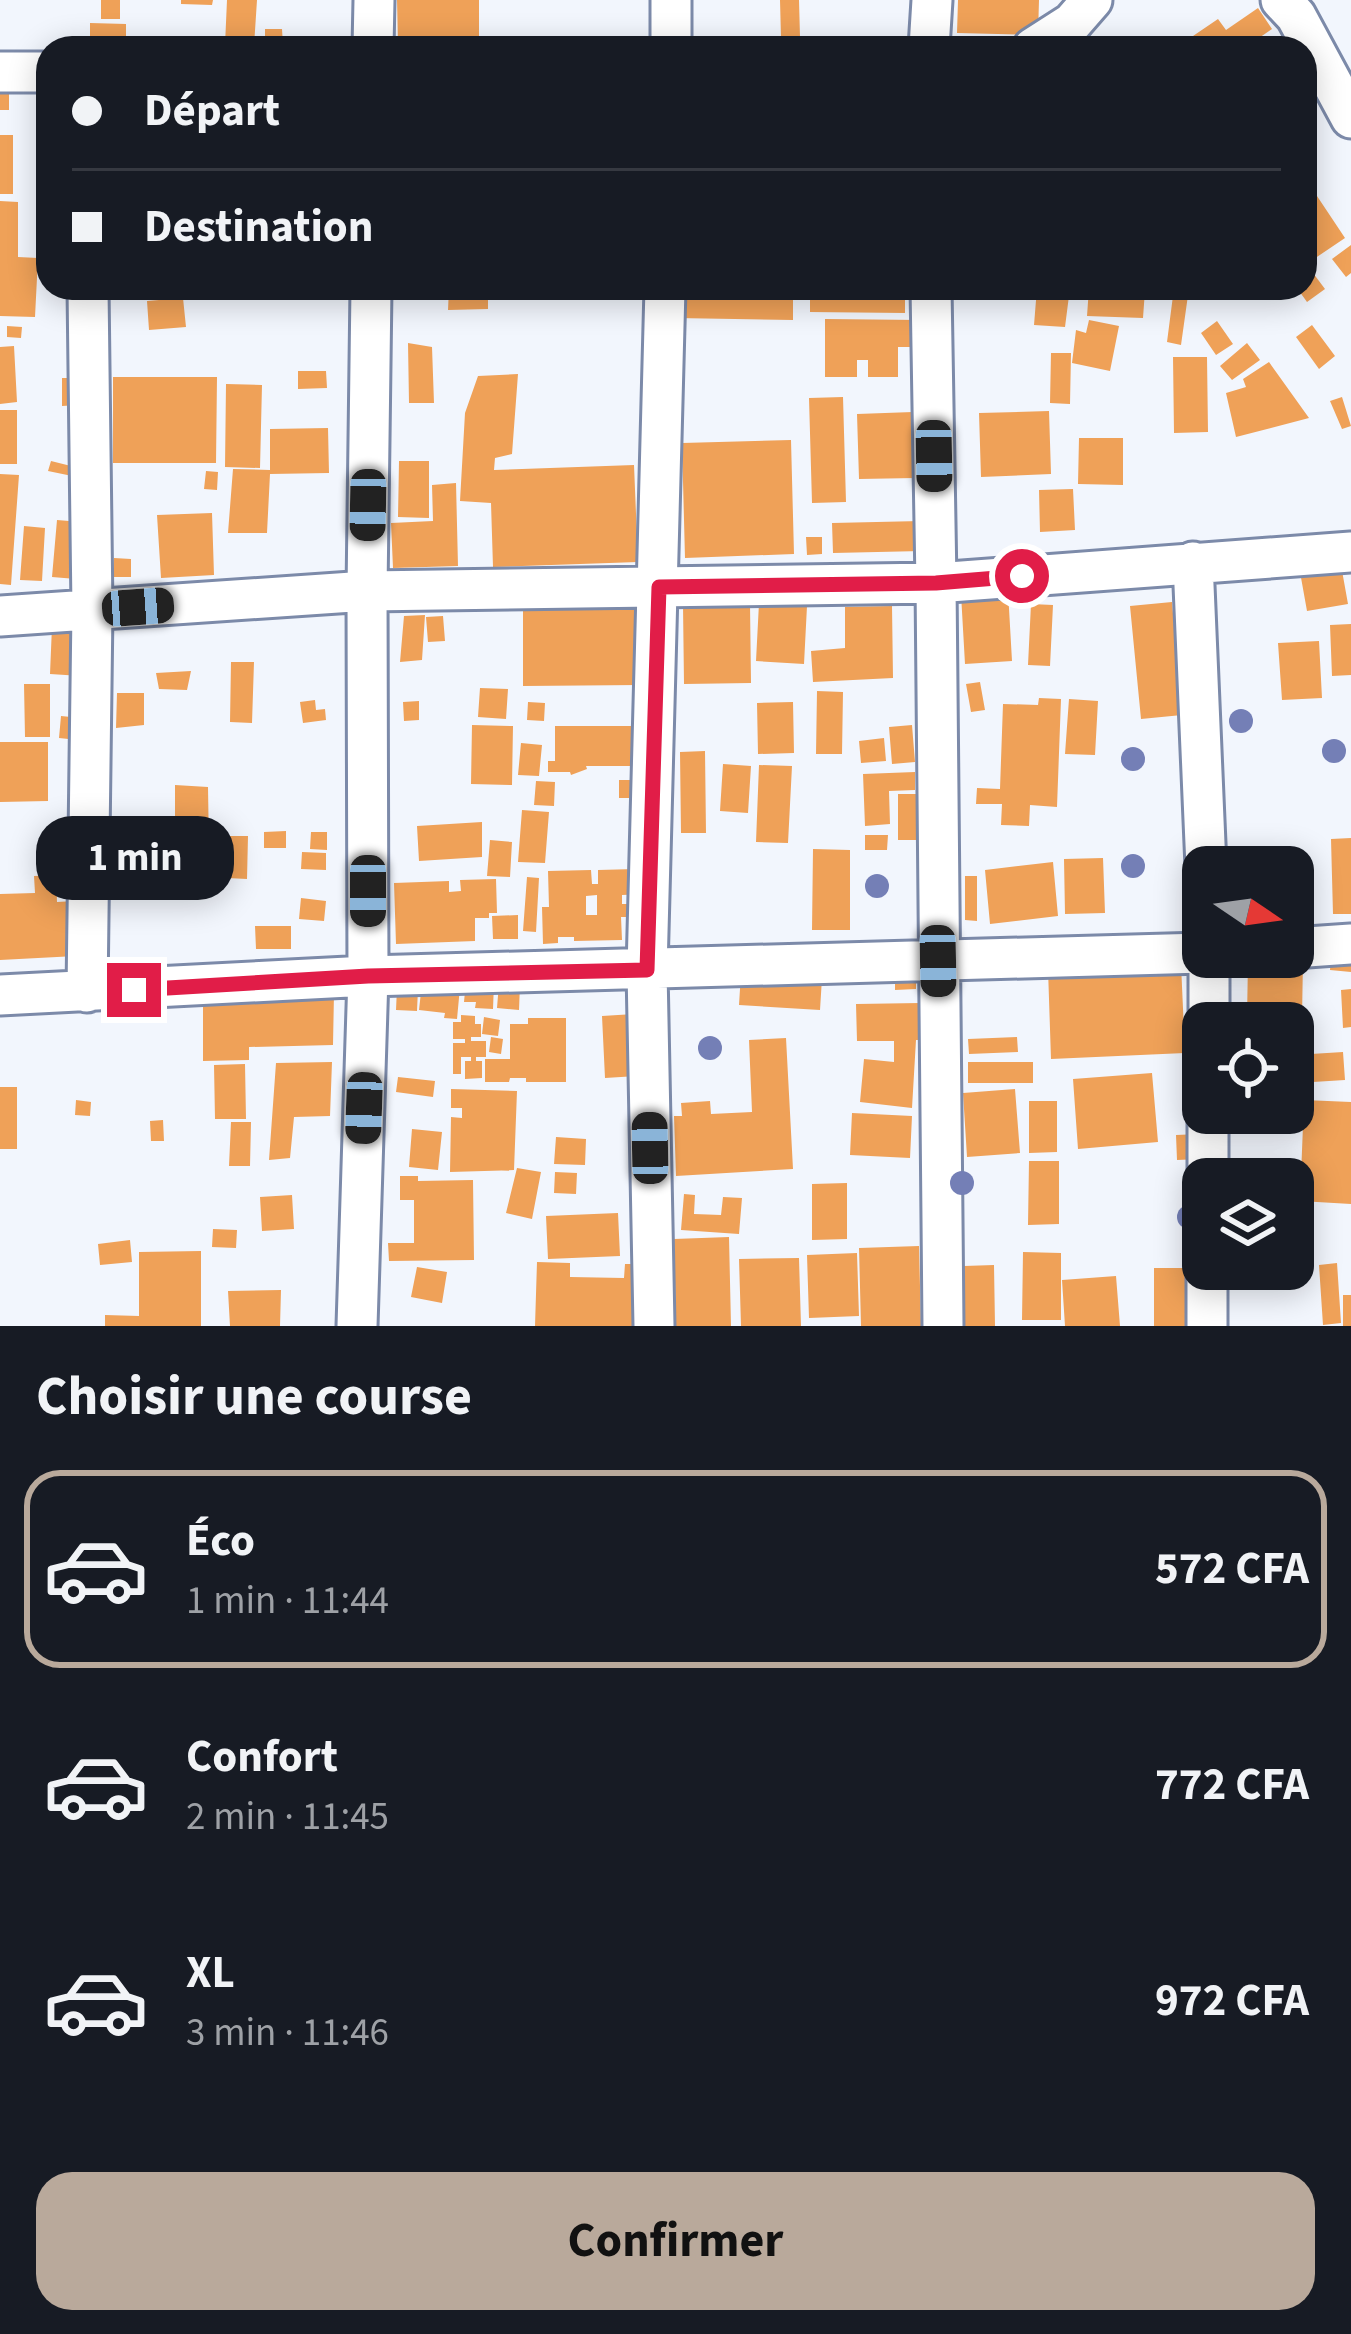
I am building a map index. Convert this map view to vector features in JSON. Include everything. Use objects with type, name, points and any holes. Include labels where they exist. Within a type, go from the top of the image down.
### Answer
[{"type":"street","points":[[374,0],[374,36]]},
{"type":"street","points":[[670,36],[671,0]]},
{"type":"street","points":[[930,36],[932,0]]},
{"type":"street","points":[[1052,36],[1072,23],[1092,0]]},
{"type":"street","points":[[1281,0],[1307,36]]},
{"type":"street","points":[[1317,55],[1351,118]]},
{"type":"street","points":[[0,72],[36,72]]},
{"type":"street","points":[[87,992],[92,610],[88,300]]},
{"type":"street","points":[[357,1326],[368,976],[371,300]]},
{"type":"street","points":[[654,1326],[647,970],[665,300]]},
{"type":"street","points":[[931,300],[943,1326]]},
{"type":"street","points":[[0,616],[368,591],[936,583],[1351,552]]},
{"type":"street","points":[[1192,562],[1205,846]]},
{"type":"street","points":[[1314,947],[1351,944]]},
{"type":"street","points":[[0,995],[368,976],[1182,956]]},
{"type":"street","points":[[1207,1290],[1207,1326]]},
{"type":"building","points":[[101,0],[120,0],[120,19],[101,19]]},
{"type":"building","points":[[181,0],[213,0],[212,5],[181,4]]},
{"type":"building","points":[[227,0],[257,0],[255,36],[225,36]]},
{"type":"building","points":[[397,0],[479,0],[479,36],[398,36]]},
{"type":"building","points":[[780,0],[799,0],[800,36],[781,36]]},
{"type":"building","points":[[958,0],[1039,0],[1038,35],[957,33]]},
{"type":"building","points":[[1258,8],[1272,29],[1262,36],[1193,36],[1218,19],[1226,30]]},
{"type":"building","points":[[90,23],[126,24],[126,36],[90,36]]},
{"type":"building","points":[[265,29],[282,29],[282,36],[265,36]]},
{"type":"building","points":[[0,94],[9,94],[9,110],[0,110]]},
{"type":"building","points":[[0,135],[13,135],[13,194],[0,194]]},
{"type":"building","points":[[1317,196],[1345,238],[1317,257]]},
{"type":"building","points":[[0,201],[18,202],[18,257],[36,258],[35,317],[0,316]]},
{"type":"building","points":[[1351,245],[1351,273],[1346,277],[1332,259]]},
{"type":"building","points":[[183,300],[186,327],[149,330],[147,301]]},
{"type":"building","points":[[448,300],[488,300],[488,309],[448,310]]},
{"type":"building","points":[[677,300],[793,300],[793,320],[676,318]]},
{"type":"building","points":[[810,300],[905,300],[905,313],[810,312]]},
{"type":"building","points":[[1036,300],[1068,300],[1065,327],[1034,325]]},
{"type":"building","points":[[1088,300],[1144,300],[1143,318],[1087,316]]},
{"type":"building","points":[[1172,300],[1187,300],[1181,345],[1167,342]]},
{"type":"building","points":[[825,319],[920,320],[920,347],[898,347],[898,377],[868,377],[868,360],[857,360],[857,377],[825,377]]},
{"type":"building","points":[[1089,320],[1119,326],[1110,371],[1072,363],[1076,330],[1086,333]]},
{"type":"building","points":[[1217,321],[1233,344],[1216,355],[1201,333]]},
{"type":"building","points":[[1312,325],[1335,356],[1319,369],[1296,337]]},
{"type":"building","points":[[7,326],[22,327],[21,338],[7,337]]},
{"type":"building","points":[[408,343],[432,347],[434,403],[409,403]]},
{"type":"building","points":[[1247,343],[1260,360],[1232,380],[1220,366]]},
{"type":"building","points":[[14,346],[17,402],[0,404],[0,347]]},
{"type":"building","points":[[1051,353],[1071,353],[1070,404],[1050,403]]},
{"type":"building","points":[[1173,357],[1207,357],[1208,432],[1174,433]]},
{"type":"building","points":[[1269,362],[1309,418],[1236,437],[1226,393],[1246,387],[1243,379]]},
{"type":"building","points":[[298,371],[326,371],[327,388],[298,389]]},
{"type":"building","points":[[518,374],[512,454],[495,458],[494,470],[634,465],[638,562],[493,567],[491,503],[460,501],[465,413],[478,376]]},
{"type":"building","points":[[113,377],[217,377],[216,463],[113,463]]},
{"type":"building","points":[[62,378],[79,378],[79,405],[62,406]]},
{"type":"building","points":[[226,384],[262,385],[260,468],[225,467]]},
{"type":"building","points":[[843,397],[846,502],[812,503],[809,398]]},
{"type":"building","points":[[1342,397],[1351,426],[1342,429],[1330,401]]},
{"type":"building","points":[[0,410],[17,410],[17,464],[0,464]]},
{"type":"building","points":[[1049,411],[1051,474],[981,477],[979,413]]},
{"type":"building","points":[[913,412],[915,478],[859,479],[857,414]]},
{"type":"building","points":[[328,428],[329,473],[270,474],[267,533],[228,533],[233,469],[270,470],[270,429]]},
{"type":"building","points":[[1079,438],[1123,438],[1123,485],[1078,484]]},
{"type":"building","points":[[791,440],[794,554],[685,558],[682,443]]},
{"type":"building","points":[[51,461],[79,468],[77,477],[48,471]]},
{"type":"building","points":[[399,461],[429,461],[429,518],[398,517]]},
{"type":"building","points":[[206,471],[218,472],[217,490],[204,489]]},
{"type":"building","points":[[0,474],[19,475],[11,585],[0,584]]},
{"type":"building","points":[[456,483],[458,566],[393,568],[391,523],[433,521],[432,485]]},
{"type":"building","points":[[1073,489],[1075,530],[1040,532],[1039,490]]},
{"type":"building","points":[[212,513],[214,575],[161,578],[157,515]]},
{"type":"building","points":[[57,520],[81,522],[76,579],[52,577]]},
{"type":"building","points":[[921,521],[922,551],[833,553],[832,523]]},
{"type":"building","points":[[24,526],[45,528],[42,581],[20,580]]},
{"type":"building","points":[[806,537],[822,537],[822,554],[807,555]]},
{"type":"building","points":[[114,558],[131,559],[131,577],[113,577]]},
{"type":"building","points":[[1341,565],[1348,604],[1307,611],[1300,572]]},
{"type":"building","points":[[1008,591],[1012,661],[965,664],[961,594]]},
{"type":"building","points":[[1172,602],[1182,715],[1141,719],[1130,606]]},
{"type":"building","points":[[759,603],[807,606],[804,664],[756,661]]},
{"type":"building","points":[[750,604],[751,683],[684,684],[683,605]]},
{"type":"building","points":[[1031,604],[1053,605],[1050,666],[1028,665]]},
{"type":"building","points":[[639,605],[640,685],[523,686],[523,607]]},
{"type":"building","points":[[892,606],[893,678],[813,682],[811,651],[845,648],[845,607]]},
{"type":"building","points":[[425,615],[422,660],[400,662],[404,616]]},
{"type":"building","points":[[443,616],[445,641],[428,642],[426,617]]},
{"type":"building","points":[[1351,624],[1351,675],[1332,676],[1330,625]]},
{"type":"building","points":[[52,626],[84,627],[81,676],[50,674]]},
{"type":"building","points":[[1319,641],[1322,698],[1282,700],[1278,643]]},
{"type":"building","points":[[231,662],[254,662],[252,723],[230,722]]},
{"type":"building","points":[[191,671],[187,690],[159,689],[156,673]]},
{"type":"building","points":[[980,682],[985,710],[971,712],[966,684]]},
{"type":"building","points":[[24,684],[50,684],[50,737],[25,737]]},
{"type":"building","points":[[480,688],[508,689],[506,719],[478,717]]},
{"type":"building","points":[[817,691],[843,692],[842,754],[816,754]]},
{"type":"building","points":[[117,693],[144,693],[144,725],[116,728]]},
{"type":"building","points":[[1039,698],[1061,699],[1057,807],[1030,805],[1029,826],[1001,825],[1002,804],[976,804],[977,788],[1000,789],[1003,704],[1038,705]]},
{"type":"building","points":[[1069,699],[1098,701],[1095,755],[1065,754]]},
{"type":"building","points":[[315,700],[316,710],[325,709],[326,720],[303,723],[300,702]]},
{"type":"building","points":[[419,701],[419,720],[404,721],[403,702]]},
{"type":"building","points":[[528,702],[545,703],[544,721],[527,720]]},
{"type":"building","points":[[793,702],[794,753],[758,754],[757,703]]},
{"type":"building","points":[[61,716],[81,718],[78,740],[59,738]]},
{"type":"building","points":[[472,725],[513,726],[512,785],[471,784]]},
{"type":"building","points":[[912,725],[915,762],[892,764],[889,727]]},
{"type":"building","points":[[555,726],[634,726],[634,766],[586,766],[571,775],[548,772],[548,761],[555,761]]},
{"type":"building","points":[[884,738],[886,761],[861,763],[859,741]]},
{"type":"building","points":[[0,742],[48,742],[48,801],[0,802]]},
{"type":"building","points":[[521,743],[542,745],[539,776],[518,775]]},
{"type":"building","points":[[705,751],[706,833],[681,833],[680,752]]},
{"type":"building","points":[[723,764],[751,766],[748,813],[720,811]]},
{"type":"building","points":[[759,765],[792,766],[788,843],[756,842]]},
{"type":"building","points":[[915,772],[915,790],[889,791],[890,824],[865,826],[863,774]]},
{"type":"building","points":[[619,780],[634,780],[634,798],[619,798]]},
{"type":"building","points":[[536,781],[555,782],[554,806],[534,805]]},
{"type":"building","points":[[175,785],[208,787],[214,891],[175,892]]},
{"type":"building","points":[[898,794],[919,794],[919,840],[898,840]]},
{"type":"building","points":[[522,810],[549,812],[545,863],[518,862]]},
{"type":"building","points":[[482,822],[482,857],[419,861],[417,826]]},
{"type":"building","points":[[286,831],[286,848],[264,848],[264,832]]},
{"type":"building","points":[[311,832],[327,832],[327,850],[310,849]]},
{"type":"building","points":[[865,835],[888,835],[887,850],[865,850]]},
{"type":"building","points":[[228,836],[248,836],[247,879],[227,878]]},
{"type":"building","points":[[1351,838],[1351,914],[1333,914],[1331,839]]},
{"type":"building","points":[[490,840],[512,842],[510,877],[487,876]]},
{"type":"building","points":[[62,847],[79,848],[78,879],[61,879]]},
{"type":"building","points":[[813,849],[850,850],[850,930],[812,930]]},
{"type":"building","points":[[302,852],[326,853],[326,870],[301,869]]},
{"type":"building","points":[[1103,858],[1105,913],[1065,914],[1064,859]]},
{"type":"building","points":[[1053,862],[1058,916],[990,924],[985,870]]},
{"type":"building","points":[[636,869],[646,894],[622,895],[622,904],[630,904],[631,917],[621,917],[622,940],[558,937],[558,943],[543,944],[548,871],[591,870],[592,884],[598,884],[598,870]],"holes":[[[597,895],[597,915],[586,915],[586,896]]]},
{"type":"building","points":[[56,875],[57,902],[74,901],[76,956],[0,960],[0,894],[35,893],[34,876]]},
{"type":"building","points":[[965,876],[977,876],[977,921],[965,920]]},
{"type":"building","points":[[527,877],[539,878],[536,932],[523,931]]},
{"type":"building","points":[[496,879],[497,913],[475,918],[475,941],[396,944],[394,883],[449,881],[449,892],[461,891],[460,880]]},
{"type":"building","points":[[301,898],[326,901],[324,921],[299,919]]},
{"type":"building","points":[[518,915],[518,939],[493,939],[492,916]]},
{"type":"building","points":[[255,926],[291,926],[291,949],[256,949]]},
{"type":"building","points":[[1331,957],[1351,959],[1351,972],[1330,970]]},
{"type":"building","points":[[1181,964],[1182,1053],[1051,1059],[1048,969]]},
{"type":"building","points":[[916,972],[916,989],[895,990],[895,973]]},
{"type":"building","points":[[741,973],[822,978],[820,1010],[739,1005]]},
{"type":"building","points":[[1248,978],[1303,978],[1302,1002],[1247,1002]]},
{"type":"building","points":[[466,981],[494,983],[493,1009],[464,1002]]},
{"type":"building","points":[[499,983],[520,984],[519,1010],[497,1008]]},
{"type":"building","points":[[447,986],[460,987],[457,1019],[419,1010],[421,992],[446,994]]},
{"type":"building","points":[[397,988],[418,989],[417,1011],[396,1010]]},
{"type":"building","points":[[1351,989],[1351,1027],[1343,1028],[1341,990]]},
{"type":"building","points":[[334,993],[333,1045],[249,1047],[249,1060],[203,1061],[203,997]]},
{"type":"building","points":[[920,1003],[921,1040],[916,1040],[912,1108],[860,1102],[864,1059],[894,1062],[894,1041],[857,1041],[856,1004]]},
{"type":"building","points":[[634,1014],[637,1076],[605,1078],[602,1016]]},
{"type":"building","points":[[461,1015],[475,1016],[475,1024],[481,1024],[481,1037],[471,1037],[471,1041],[486,1041],[486,1057],[476,1057],[482,1061],[482,1078],[465,1079],[465,1061],[471,1057],[461,1057],[461,1074],[453,1074],[453,1043],[465,1043],[465,1039],[453,1039],[453,1022],[461,1022]]},
{"type":"building","points":[[484,1017],[500,1020],[498,1036],[482,1034]]},
{"type":"building","points":[[528,1018],[566,1018],[566,1082],[510,1078],[509,1082],[485,1082],[485,1059],[510,1059],[510,1024],[528,1024]]},
{"type":"building","points":[[491,1037],[503,1039],[501,1054],[489,1052]]},
{"type":"building","points":[[1017,1037],[1018,1052],[969,1054],[968,1039]]},
{"type":"building","points":[[786,1038],[793,1169],[676,1176],[674,1116],[682,1116],[681,1103],[710,1101],[711,1114],[752,1112],[749,1040]]},
{"type":"building","points":[[1343,1052],[1345,1080],[1314,1082],[1314,1054]]},
{"type":"building","points":[[332,1062],[330,1116],[294,1117],[290,1158],[269,1160],[276,1063]]},
{"type":"building","points":[[968,1062],[1033,1062],[1033,1083],[968,1083]]},
{"type":"building","points":[[245,1064],[246,1119],[215,1119],[214,1065]]},
{"type":"building","points":[[1152,1073],[1158,1142],[1078,1149],[1073,1079]]},
{"type":"building","points":[[398,1077],[435,1081],[433,1097],[396,1092]]},
{"type":"building","points":[[0,1087],[17,1087],[17,1149],[0,1149]]},
{"type":"building","points":[[451,1089],[517,1091],[514,1170],[450,1172],[451,1117],[462,1118],[462,1108],[451,1108]]},
{"type":"building","points":[[1015,1089],[1020,1153],[967,1157],[963,1093]]},
{"type":"building","points":[[76,1100],[91,1102],[90,1116],[75,1115]]},
{"type":"building","points":[[1314,1100],[1351,1102],[1351,1204],[1314,1202],[1314,1158],[1302,1158],[1303,1134],[1314,1134]]},
{"type":"building","points":[[1029,1101],[1057,1101],[1057,1152],[1029,1153]]},
{"type":"building","points":[[852,1113],[912,1116],[910,1158],[850,1155]]},
{"type":"building","points":[[163,1120],[164,1141],[151,1141],[150,1121]]},
{"type":"building","points":[[231,1122],[251,1122],[250,1166],[229,1166]]},
{"type":"building","points":[[412,1129],[442,1132],[438,1170],[409,1167]]},
{"type":"building","points":[[1199,1134],[1200,1158],[1177,1160],[1176,1135]]},
{"type":"building","points":[[556,1137],[586,1139],[585,1165],[554,1164]]},
{"type":"building","points":[[1029,1161],[1059,1161],[1059,1224],[1028,1225]]},
{"type":"building","points":[[517,1168],[541,1172],[532,1219],[506,1213]]},
{"type":"building","points":[[555,1172],[577,1173],[576,1194],[554,1193]]},
{"type":"building","points":[[400,1176],[418,1176],[418,1181],[473,1180],[474,1260],[389,1261],[388,1243],[414,1243],[414,1200],[400,1200]]},
{"type":"building","points":[[847,1183],[847,1239],[812,1240],[812,1184]]},
{"type":"building","points":[[684,1194],[695,1195],[694,1214],[721,1215],[723,1197],[742,1198],[739,1234],[681,1230]]},
{"type":"building","points":[[292,1195],[294,1229],[262,1231],[260,1197]]},
{"type":"building","points":[[618,1213],[620,1256],[548,1259],[546,1216]]},
{"type":"building","points":[[213,1229],[237,1230],[236,1248],[212,1247]]},
{"type":"building","points":[[729,1237],[731,1326],[676,1326],[674,1239]]},
{"type":"building","points":[[130,1240],[132,1262],[100,1265],[98,1244]]},
{"type":"building","points":[[919,1246],[921,1326],[861,1326],[859,1248]]},
{"type":"building","points":[[201,1251],[201,1326],[105,1326],[105,1315],[139,1316],[139,1252]]},
{"type":"building","points":[[1023,1252],[1061,1253],[1061,1320],[1022,1320]]},
{"type":"building","points":[[857,1253],[859,1316],[809,1318],[807,1255]]},
{"type":"building","points":[[799,1258],[801,1326],[741,1326],[739,1259]]},
{"type":"building","points":[[537,1262],[570,1263],[570,1277],[624,1278],[625,1264],[641,1264],[638,1326],[535,1326]]},
{"type":"building","points":[[1337,1263],[1341,1323],[1323,1325],[1319,1265]]},
{"type":"building","points":[[994,1265],[995,1326],[965,1326],[964,1266]]},
{"type":"building","points":[[417,1267],[447,1272],[442,1303],[411,1297]]},
{"type":"building","points":[[1154,1268],[1182,1268],[1182,1290],[1199,1290],[1199,1326],[1154,1326]]},
{"type":"building","points":[[1116,1276],[1120,1326],[1065,1326],[1062,1280]]},
{"type":"building","points":[[281,1290],[280,1326],[230,1326],[228,1291]]},
{"type":"building","points":[[1343,1295],[1351,1295],[1351,1326],[1343,1326]]},
{"type":"route","points":[[134,990],[368,976],[647,970],[659,587],[936,583],[1022,576]]}]
